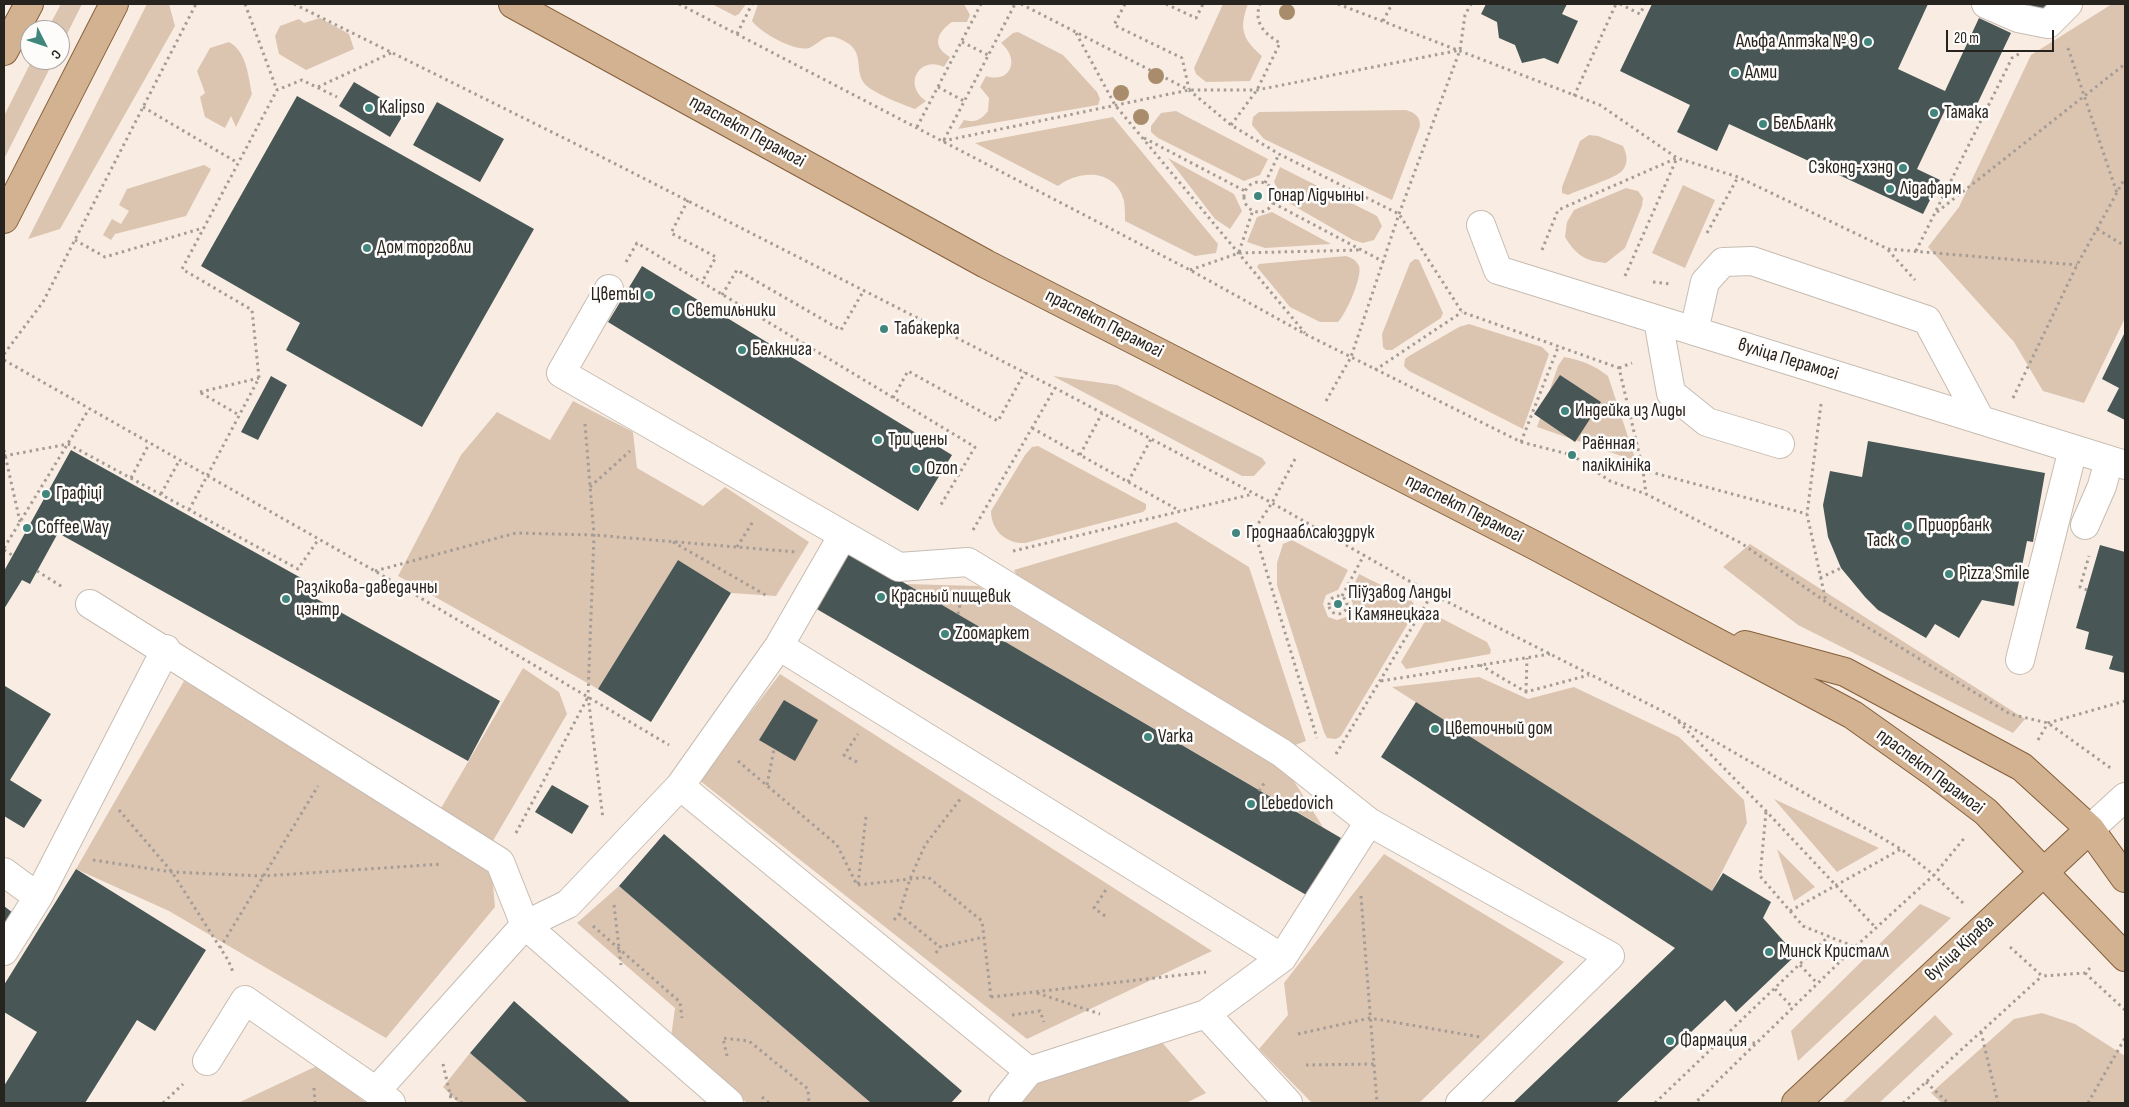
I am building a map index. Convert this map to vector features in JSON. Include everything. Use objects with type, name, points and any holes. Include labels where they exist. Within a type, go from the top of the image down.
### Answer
[{"type":"main road","points":[[4,51],[29,4]]},
{"type":"main road","points":[[4,219],[114,4]]},
{"type":"main road","name":"праспект Перамогі","points":[[513,4],[986,264],[1700,633],[1860,720],[1986,812],[2125,957]]},
{"type":"main road","name":"праспект Перамогі","points":[[1700,633],[1845,672],[2022,767],[2090,829],[2125,878]]},
{"type":"main road","name":"вуліца Кірава","points":[[1796,1103],[2090,829]]},
{"type":"street","points":[[1986,4],[2018,18],[2048,24],[2068,4]]},
{"type":"street","name":"вуліца Перамогі","points":[[1481,225],[1498,270],[2117,462]]},
{"type":"street","points":[[1694,331],[1705,282],[1723,262],[1752,261],[1927,320],[1980,420]]},
{"type":"street","points":[[609,290],[561,373],[655,427],[837,545],[899,567],[968,562],[1282,753],[1369,822],[1610,956],[1460,1103]]},
{"type":"street","points":[[1658,320],[1672,393],[1707,422],[1780,444]]},
{"type":"street","points":[[2020,660],[2073,449]]},
{"type":"street","points":[[2085,525],[2102,486],[2117,462]]},
{"type":"street","points":[[207,1061],[245,1000],[384,1097],[525,925],[568,904],[680,786],[780,646],[837,545]]},
{"type":"street","points":[[90,604],[496,859],[525,925],[729,1103]]},
{"type":"street","points":[[780,646],[1282,958]]},
{"type":"street","points":[[4,951],[38,897],[166,650]]},
{"type":"street","name":"вуліца Кірава","points":[[2090,829],[2121,785]]},
{"type":"street","points":[[680,786],[1029,1071]]},
{"type":"street","points":[[1003,1103],[1029,1071],[1206,1014],[1282,958],[1369,822]]},
{"type":"street","points":[[4,872],[38,897]]},
{"type":"street","points":[[1206,1014],[1288,1103]]},
{"type":"path","points":[[4,354],[43,302],[196,4]]},
{"type":"path","points":[[245,4],[277,90]]},
{"type":"path","points":[[294,4],[688,200],[1025,372],[1272,503],[1432,594],[1674,717],[1901,849],[1934,875],[1817,983],[1695,1103]]},
{"type":"path","points":[[679,4],[1190,270],[1307,335],[1521,442],[1572,455],[1610,481],[1646,494],[1741,543],[1826,602],[2010,714],[2048,723],[2121,785]]},
{"type":"path","points":[[737,34],[752,4]]},
{"type":"path","points":[[917,128],[981,4]]},
{"type":"path","points":[[943,141],[1014,4]]},
{"type":"path","points":[[1021,4],[1189,90],[1232,126],[1278,154],[1399,214],[1462,312],[1559,345],[1619,368],[1643,470],[1646,494]]},
{"type":"path","points":[[1124,4],[1114,25],[1182,58],[1189,90]]},
{"type":"path","points":[[1166,4],[1196,18],[1203,4]]},
{"type":"path","points":[[1232,126],[1257,90],[1280,43],[1265,34],[1259,21],[1260,4]]},
{"type":"path","points":[[1338,4],[1600,105],[1677,158],[1738,177],[1888,249],[2077,265]]},
{"type":"path","points":[[1383,21],[1392,4]]},
{"type":"path","points":[[1318,742],[1254,530],[1272,503],[1351,357],[1399,214],[1460,50],[1465,15],[1471,4]]},
{"type":"path","points":[[1574,96],[1616,4]]},
{"type":"path","points":[[1620,4],[1640,14],[1645,4]]},
{"type":"path","points":[[1076,32],[1115,105],[1307,335]]},
{"type":"path","points":[[962,42],[988,55]]},
{"type":"path","points":[[2067,46],[2118,194]]},
{"type":"path","points":[[1916,251],[2012,58],[2029,48]]},
{"type":"path","points":[[943,141],[1189,90],[1257,90],[1460,50]]},
{"type":"path","points":[[317,88],[392,52]]},
{"type":"path","points":[[1934,214],[2125,64]]},
{"type":"path","points":[[189,510],[259,378],[252,310],[182,269],[277,90],[302,80],[337,97]]},
{"type":"path","points":[[938,87],[964,101]]},
{"type":"path","points":[[143,107],[238,163]]},
{"type":"path","points":[[1141,136],[1245,191]]},
{"type":"path","points":[[1264,183],[1278,154]]},
{"type":"path","points":[[1540,254],[1558,210],[1677,158]]},
{"type":"path","points":[[1624,278],[1677,158]]},
{"type":"path","points":[[2009,407],[2077,265],[2118,194],[2125,178]]},
{"type":"path","points":[[1253,183],[1264,183],[1272,191],[1273,202],[1264,210],[1253,210],[1246,203],[1245,191],[1253,183]]},
{"type":"path","points":[[688,200],[670,233],[716,256],[702,283]]},
{"type":"path","points":[[1273,202],[1384,262]]},
{"type":"path","points":[[1239,253],[1253,210]]},
{"type":"path","points":[[75,240],[105,257],[203,228]]},
{"type":"path","points":[[2097,229],[2125,246]]},
{"type":"path","points":[[609,290],[637,243],[975,447],[939,508]]},
{"type":"path","points":[[1888,249],[1919,285]]},
{"type":"path","points":[[1190,270],[1239,253],[1360,250]]},
{"type":"path","points":[[722,295],[737,270],[841,330],[864,290]]},
{"type":"path","points":[[1351,357],[1375,370],[1462,312]]},
{"type":"path","points":[[1521,442],[1559,345]]},
{"type":"path","points":[[4,360],[375,571],[696,762]]},
{"type":"path","points":[[893,398],[908,371],[998,421],[1025,372]]},
{"type":"path","points":[[239,415],[200,392],[259,378]]},
{"type":"path","points":[[581,384],[594,535],[588,696],[627,1013]]},
{"type":"path","points":[[1055,388],[971,533],[968,562],[1253,494]]},
{"type":"path","points":[[1822,400],[1807,514],[1826,602]]},
{"type":"path","points":[[12,555],[4,549],[89,409]]},
{"type":"path","points":[[1080,455],[1102,413]]},
{"type":"path","points":[[590,488],[655,427]]},
{"type":"path","points":[[1032,428],[1180,511]]},
{"type":"path","points":[[1128,482],[1151,439]]},
{"type":"path","points":[[4,456],[68,444],[298,569],[318,540]]},
{"type":"path","points":[[130,478],[149,444]]},
{"type":"path","points":[[4,450],[20,522]]},
{"type":"path","points":[[161,494],[179,461]]},
{"type":"path","points":[[1643,470],[1807,514]]},
{"type":"path","points":[[375,571],[516,533],[594,535],[672,542],[837,545]]},
{"type":"path","points":[[672,542],[798,614]]},
{"type":"path","points":[[2087,590],[2080,587],[2090,552]]},
{"type":"path","points":[[1342,596],[1348,606],[1345,612],[1340,615],[1334,614],[1330,610],[1330,599],[1342,596],[1364,555]]},
{"type":"path","points":[[1820,578],[1842,568]]},
{"type":"path","points":[[1338,798],[1326,770],[1432,594]]},
{"type":"path","points":[[1380,681],[1550,654]]},
{"type":"path","points":[[1526,692],[1527,658]]},
{"type":"path","points":[[1479,665],[1526,692],[1590,674]]},
{"type":"path","points":[[60,854],[172,872],[264,876],[426,866],[496,859],[588,696]]},
{"type":"path","points":[[2048,723],[2125,701]]},
{"type":"path","points":[[1674,717],[1876,928]]},
{"type":"path","points":[[713,739],[837,845],[858,885]]},
{"type":"path","points":[[766,785],[774,749]]},
{"type":"path","points":[[220,948],[334,758]]},
{"type":"path","points":[[873,944],[899,914],[910,879],[926,845],[981,771]]},
{"type":"path","points":[[96,784],[172,872],[228,960],[245,1000]]},
{"type":"path","points":[[1766,811],[1760,876],[1803,926],[1855,947]]},
{"type":"path","points":[[852,926],[866,818]]},
{"type":"path","points":[[1790,911],[1901,849]]},
{"type":"path","points":[[858,885],[928,877],[982,921],[991,997]]},
{"type":"path","points":[[1360,891],[1377,1103]]},
{"type":"path","points":[[568,904],[680,1002],[682,1024]]},
{"type":"path","points":[[899,914],[940,947]]},
{"type":"path","points":[[1655,1103],[1829,936]]},
{"type":"path","points":[[915,978],[940,947],[984,937]]},
{"type":"path","points":[[1800,965],[1817,983]]},
{"type":"path","points":[[970,1023],[991,997],[1210,972]]},
{"type":"path","points":[[2085,973],[2125,1010]]},
{"type":"path","points":[[1903,1103],[2042,976]]},
{"type":"path","points":[[1775,988],[1793,1008]]},
{"type":"path","points":[[1298,1034],[1370,1018],[1520,1044]]},
{"type":"path","points":[[1981,1032],[1998,1103]]},
{"type":"path","points":[[729,1064],[723,1038],[750,1041],[808,1089],[809,1103]]},
{"type":"path","points":[[2088,1103],[2125,1038]]},
{"type":"path","points":[[1719,1042],[1756,1044]]},
{"type":"path","points":[[720,1052],[727,1057]]},
{"type":"path","points":[[1306,1065],[1374,1064]]},
{"type":"path","points":[[1926,1082],[1948,1103]]},
{"type":"path","points":[[756,1092],[769,1103]]},
{"type":"path","points":[[450,1094],[462,1103]]},
{"type":"shaded area","points":[[61,4],[82,4],[70,28],[70,20],[52,20]]},
{"type":"shaded area","points":[[147,4],[169,4],[175,26],[60,229],[28,239]]},
{"type":"shaded area","points":[[712,4],[746,4],[739,14],[735,16]]},
{"type":"shaded area","points":[[758,4],[964,4],[970,15],[967,22],[952,22],[940,35],[938,40],[940,49],[950,57],[944,67],[935,64],[928,65],[921,68],[917,73],[915,87],[926,101],[915,109],[867,87],[859,71],[857,54],[848,43],[835,37],[830,37],[809,48],[795,47],[763,31],[752,21]]},
{"type":"shaded area","points":[[1223,4],[1248,4],[1245,12],[1244,33],[1250,44],[1262,56],[1250,81],[1206,82],[1196,74],[1194,68]]},
{"type":"shaded area","points":[[2112,4],[2125,4],[2125,318],[2084,403],[2043,391],[2014,342],[1928,247],[1959,207],[2031,55]]},
{"type":"shaded area","points":[[320,18],[349,34],[354,49],[306,70],[279,54],[275,36],[280,26],[299,19],[304,23]]},
{"type":"shaded area","points":[[1018,32],[1063,55],[1097,92],[1100,99],[1098,105],[958,129],[964,120],[977,120],[988,111],[989,98],[980,87],[986,76],[994,78],[1007,74],[1011,63],[1010,56],[1001,43],[1013,33]]},
{"type":"shaded area","points":[[229,42],[235,46],[243,58],[252,94],[236,127],[231,116],[225,128],[205,117],[200,97],[205,93],[197,71],[210,48]]},
{"type":"shaded area","points":[[27,70],[49,70],[4,159],[4,116]]},
{"type":"shaded area","points":[[1406,110],[1416,115],[1420,126],[1392,200],[1264,139],[1252,125],[1253,117],[1259,112]]},
{"type":"shaded area","points":[[1176,111],[1268,159],[1260,175],[1244,181],[1158,138],[1151,132],[1151,126],[1161,113]]},
{"type":"shaded area","points":[[1113,117],[1218,244],[1216,253],[1195,256],[1125,221],[1124,201],[1120,190],[1105,178],[1096,175],[1086,175],[1067,180],[1058,186],[975,143]]},
{"type":"shaded area","points":[[1589,135],[1598,136],[1623,146],[1626,165],[1618,174],[1605,180],[1568,195],[1562,193],[1562,187],[1580,141]]},
{"type":"shaded area","points":[[1168,158],[1234,194],[1242,211],[1230,229],[1215,219]]},
{"type":"shaded area","points":[[204,165],[211,169],[186,216],[115,234],[111,240],[103,235],[112,219],[121,224],[129,211],[119,205],[127,189]]},
{"type":"shaded area","points":[[1280,167],[1377,216],[1382,226],[1374,240],[1363,243],[1353,240],[1282,199],[1274,182]]},
{"type":"shaded area","points":[[1683,185],[1715,200],[1685,268],[1652,253]]},
{"type":"shaded area","points":[[1626,188],[1638,191],[1643,198],[1642,206],[1625,248],[1606,263],[1592,261],[1577,253],[1565,237],[1567,222],[1574,210]]},
{"type":"shaded area","points":[[1272,212],[1331,244],[1265,248],[1247,242],[1257,217]]},
{"type":"shaded area","points":[[1346,256],[1357,262],[1360,271],[1353,295],[1338,322],[1320,322],[1290,307],[1257,267],[1259,264]]},
{"type":"shaded area","points":[[1415,259],[1419,260],[1443,313],[1441,318],[1392,350],[1386,350],[1383,347],[1382,334],[1410,263]]},
{"type":"shaded area","points":[[1469,324],[1542,347],[1549,354],[1523,429],[1409,371],[1404,366],[1405,359],[1409,356],[1459,327]]},
{"type":"shaded area","points":[[1564,357],[1587,364],[1608,376],[1636,461],[1537,427],[1558,366]]},
{"type":"shaded area","points":[[1053,376],[1117,385],[1262,458],[1266,463],[1254,476],[1242,476]]},
{"type":"shaded area","points":[[573,401],[633,432],[637,468],[703,506],[725,487],[809,542],[776,596],[731,593],[678,560],[598,689],[398,576],[461,455],[497,412],[550,440]]},
{"type":"shaded area","points":[[1038,446],[1146,504],[1146,509],[1143,512],[1025,543],[1018,543],[1006,538],[997,530],[991,511],[1025,455],[1032,447]]},
{"type":"shaded area","points":[[1176,522],[1249,567],[1306,741],[1290,747],[1021,585],[1014,570]]},
{"type":"shaded area","points":[[1292,540],[1348,570],[1338,590],[1326,595],[1323,604],[1328,617],[1337,620],[1349,616],[1353,604],[1349,595],[1359,574],[1411,600],[1414,604],[1413,615],[1341,736],[1336,739],[1327,738],[1324,732],[1277,585],[1277,563],[1283,544]]},
{"type":"shaded area","points":[[1750,544],[2025,719],[2013,733],[1798,625],[1723,567]]},
{"type":"shaded area","points":[[906,584],[978,586],[1285,767],[1323,827]]},
{"type":"shaded area","points":[[1435,615],[1487,642],[1491,650],[1490,654],[1406,669],[1401,662],[1427,618]]},
{"type":"shaded area","points":[[523,668],[559,692],[567,714],[490,846],[437,815]]},
{"type":"shaded area","points":[[780,674],[1212,951],[1027,1039],[699,780]]},
{"type":"shaded area","points":[[1479,677],[1528,699],[1574,687],[1679,737],[1744,800],[1747,823],[1712,891],[1392,687]]},
{"type":"shaded area","points":[[184,681],[491,863],[495,907],[386,1038],[169,911],[76,869]]},
{"type":"shaded area","points":[[1774,799],[1879,848],[1837,872]]},
{"type":"shaded area","points":[[1777,849],[1815,887],[1794,901]]},
{"type":"shaded area","points":[[1384,854],[1564,962],[1419,1103],[1312,1103],[1259,1049],[1288,1015],[1284,983]]},
{"type":"shaded area","points":[[619,886],[871,1103],[747,1103],[671,1037],[675,1008],[577,923]]},
{"type":"shaded area","points":[[1920,904],[1951,918],[1798,1061],[1791,1031]]},
{"type":"shaded area","points":[[2042,1013],[2075,1024],[2125,1056],[2125,1103],[1942,1103],[1931,1093],[2014,1019]]},
{"type":"shaded area","points":[[1935,1015],[1953,1034],[1879,1103],[1842,1103]]},
{"type":"shaded area","points":[[1159,1039],[1206,1093],[1186,1103],[1021,1103],[1041,1080]]},
{"type":"shaded area","points":[[470,1053],[528,1103],[459,1103],[443,1087]]},
{"type":"shaded area","points":[[321,1064],[366,1103],[238,1103]]},
{"type":"building","points":[[1486,4],[1567,4],[1562,14],[1578,21],[1558,64],[1544,58],[1522,63],[1515,45],[1499,38],[1497,22],[1481,14]]},
{"type":"building","points":[[1652,4],[1928,4],[1898,69],[1945,91],[1979,18],[2011,33],[1971,117],[1947,106],[1917,169],[1940,180],[1923,214],[1729,124],[1717,151],[1677,132],[1690,105],[1620,71]]},
{"type":"building","points":[[2027,4],[2047,4],[2043,11]]},
{"type":"building","points":[[354,82],[405,112],[390,137],[339,106]]},
{"type":"building","name":"Дом торговли","points":[[297,96],[534,229],[422,427],[286,350],[300,323],[201,266]]},
{"type":"building","points":[[437,102],[504,139],[480,182],[413,145]]},
{"type":"building","points":[[642,266],[952,455],[918,511],[608,322]]},
{"type":"building","points":[[2125,332],[2125,420],[2107,411],[2119,388],[2102,379]]},
{"type":"building","points":[[1560,375],[1601,402],[1575,442],[1534,414]]},
{"type":"building","points":[[271,376],[287,385],[258,440],[241,432]]},
{"type":"building","points":[[1868,441],[2045,473],[2033,542],[2027,541],[2014,606],[1982,600],[1959,638],[1935,624],[1926,638],[1878,610],[1865,597],[1841,568],[1828,537],[1823,505],[1830,471],[1862,477]]},
{"type":"building","points":[[71,450],[312,584],[306,593],[500,701],[468,761],[58,533],[30,584],[22,580],[4,609],[4,571]]},
{"type":"building","points":[[2100,545],[2125,552],[2125,673],[2109,669],[2113,656],[2085,649],[2089,632],[2076,628]]},
{"type":"building","points":[[848,550],[1341,838],[1308,896],[815,608]]},
{"type":"building","points":[[678,560],[731,593],[651,722],[598,689]]},
{"type":"building","points":[[5,686],[51,714],[10,780],[42,800],[24,828],[4,816]]},
{"type":"building","points":[[784,700],[818,720],[795,761],[759,740]]},
{"type":"building","points":[[1416,702],[1712,891],[1723,873],[1771,902],[1763,918],[1796,955],[1736,1012],[1725,1000],[1616,1103],[1513,1103],[1675,948],[1381,757]]},
{"type":"building","points":[[552,785],[589,806],[572,834],[535,812]]},
{"type":"building","points":[[664,834],[962,1091],[951,1103],[871,1103],[619,886]]},
{"type":"building","points":[[76,869],[206,950],[155,1031],[137,1020],[85,1103],[4,1103],[4,1086],[37,1032],[4,1012],[4,985]]},
{"type":"building","points":[[4,906],[13,913],[4,927]]},
{"type":"building","points":[[514,1001],[631,1103],[528,1103],[470,1053]]},
{"type":"place","name":"Альфа Аптэка № 9","points":[[1868,42]]},
{"type":"place","name":"Алми","points":[[1735,73]]},
{"type":"place","name":"Kalipso","points":[[369,108]]},
{"type":"place","name":"Тамака","points":[[1934,113]]},
{"type":"place","name":"БелБланк","points":[[1763,124]]},
{"type":"place","name":"Сэконд-хэнд","points":[[1903,168]]},
{"type":"place","name":"Лідафарм","points":[[1890,189]]},
{"type":"place","name":"Гонар Лідчыны","points":[[1258,196]]},
{"type":"place","name":"Дом торговли","points":[[367,248]]},
{"type":"place","name":"Цветы","points":[[649,295]]},
{"type":"place","name":"Светильники","points":[[676,311]]},
{"type":"place","name":"Табакерка","points":[[884,329]]},
{"type":"place","name":"Белкнига","points":[[742,350]]},
{"type":"place","name":"Индейка из Лиды","points":[[1565,411]]},
{"type":"place","name":"Три цены","points":[[878,440]]},
{"type":"place","name":"Раённая паліклініка","points":[[1572,455]]},
{"type":"place","name":"Ozon","points":[[916,469]]},
{"type":"place","name":"Графіці","points":[[46,494]]},
{"type":"place","name":"Приорбанк","points":[[1908,526]]},
{"type":"place","name":"Coffee Way","points":[[27,528]]},
{"type":"place","name":"Гроднааблсаюздрук","points":[[1236,533]]},
{"type":"place","name":"Таск","points":[[1905,541]]},
{"type":"place","name":"Pizza Smile","points":[[1949,574]]},
{"type":"place","name":"Красный пищевик","points":[[881,597]]},
{"type":"place","name":"Разлікова-даведачны цэнтр","points":[[286,599]]},
{"type":"place","name":"Піўзавод Ланды і Камянецкага","points":[[1338,604]]},
{"type":"place","name":"Zooмаркет","points":[[945,634]]},
{"type":"place","name":"Цветочный дом","points":[[1435,729]]},
{"type":"place","name":"Varka","points":[[1148,737]]},
{"type":"place","name":"Lebedovich","points":[[1251,804]]},
{"type":"place","name":"Минск Кристалл","points":[[1769,952]]},
{"type":"place","name":"Фармация","points":[[1670,1041]]}]
